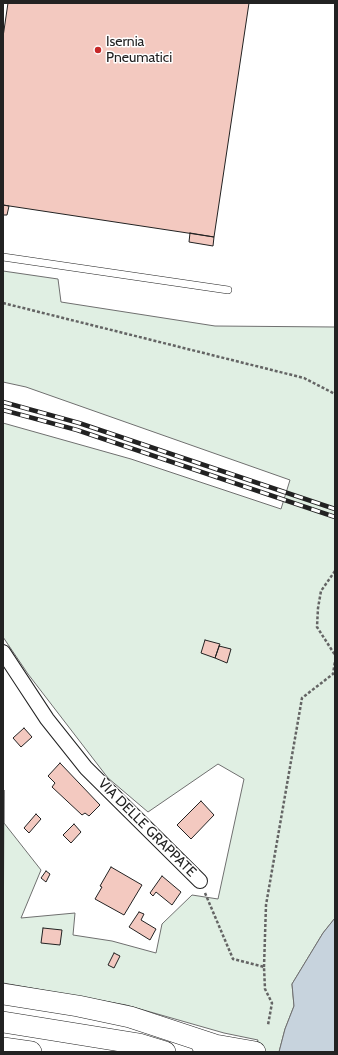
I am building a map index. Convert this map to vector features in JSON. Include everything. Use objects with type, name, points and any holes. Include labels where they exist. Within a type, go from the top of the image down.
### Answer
[{"type":"main road","points":[[3,994],[130,1017],[215,1045],[255,1052]]},
{"type":"main road","points":[[3,1022],[140,1044],[215,1045]]},
{"type":"main road","points":[[140,1044],[165,1052]]},
{"type":"main road","points":[[3,1048],[31,1052]]},
{"type":"street","name":"VIA DELLE GRAPPATE","points":[[3,652],[47,719],[86,768],[200,881]]},
{"type":"lane","points":[[3,257],[228,290]]},
{"type":"path","points":[[3,303],[304,378],[335,394]]},
{"type":"path","points":[[335,571],[321,591],[317,627],[335,655]]},
{"type":"path","points":[[268,1025],[272,1003],[265,989],[264,967],[266,905],[302,698],[333,674],[335,661]]},
{"type":"path","name":"VIA DELLE GRAPPATE","points":[[200,881],[233,960],[264,967]]},
{"type":"green space","points":[[3,271],[58,279],[61,302],[215,326],[335,327],[335,918],[323,933],[292,984],[294,1006],[285,1029],[279,1052],[255,1052],[258,1040],[224,1033],[126,1005],[3,983],[4,790],[4,823],[41,870],[21,918],[75,913],[73,935],[112,941],[156,953],[162,924],[192,895],[218,899],[244,779],[218,764],[148,812],[108,778],[28,674],[3,637],[3,423],[131,459],[281,509],[290,480],[26,387],[3,382]]},
{"type":"shaded area","points":[[335,918],[335,1052],[279,1052],[285,1029],[294,1006],[292,984],[323,933]]},
{"type":"building","points":[[8,3],[249,3],[214,237],[3,205],[3,37]]},
{"type":"building","points":[[3,205],[9,206],[7,215],[3,215]]},
{"type":"building","points":[[190,233],[214,237],[213,246],[189,242]]},
{"type":"building","points":[[205,640],[220,644],[215,658],[201,653]]},
{"type":"building","points":[[219,646],[231,649],[227,663],[215,658]]},
{"type":"building","points":[[24,728],[32,737],[21,747],[13,738]]},
{"type":"building","points":[[60,763],[100,805],[89,816],[85,813],[82,815],[52,787],[55,783],[48,776]]},
{"type":"building","points":[[201,801],[214,815],[191,839],[177,825]]},
{"type":"building","points":[[36,814],[41,819],[29,833],[24,828]]},
{"type":"building","points":[[74,824],[81,832],[71,843],[63,835]]},
{"type":"building","points":[[111,867],[142,885],[124,915],[95,899],[102,887],[100,886]]},
{"type":"building","points":[[46,871],[50,874],[46,882],[41,878]]},
{"type":"building","points":[[162,876],[181,892],[172,905],[156,892],[153,896],[150,893]]},
{"type":"building","points":[[139,912],[144,914],[141,920],[156,929],[150,940],[129,927]]},
{"type":"building","points":[[43,928],[62,930],[60,945],[41,943]]},
{"type":"building","points":[[114,953],[120,956],[114,968],[108,965]]},
{"type":"railway","points":[[3,402],[79,423],[335,509]]},
{"type":"railway","points":[[3,410],[77,430],[335,517]]},
{"type":"place","name":"Isernia Pneumatici","points":[[98,50]]}]
